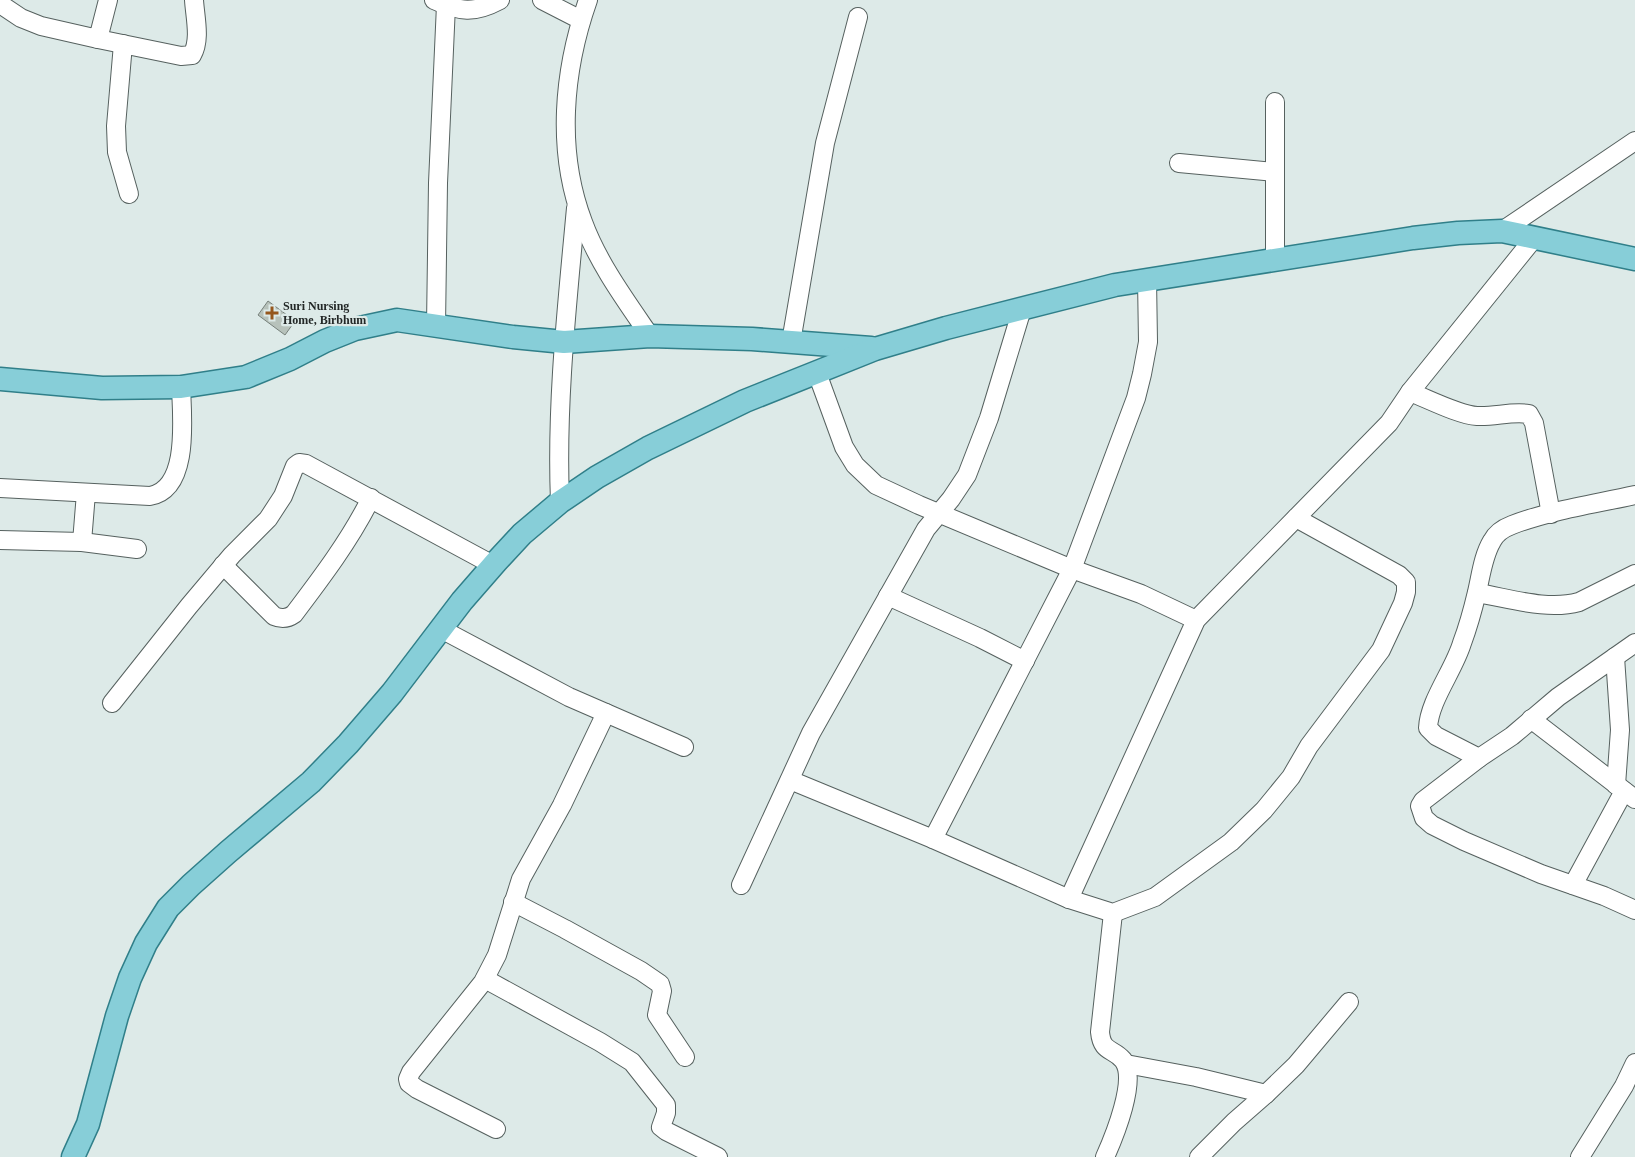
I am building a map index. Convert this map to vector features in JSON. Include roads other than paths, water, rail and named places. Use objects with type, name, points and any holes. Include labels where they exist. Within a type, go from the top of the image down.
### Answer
[{"type":"main road","points":[[73,1157],[88,1124],[117,1016],[130,978],[146,943],[168,908],[228,852],[311,782],[348,744],[392,693],[493,565],[522,534],[560,502],[597,477],[648,448],[745,401],[875,349],[946,328],[1115,285],[1413,238],[1458,233],[1502,232],[1535,237],[1635,259]]},
{"type":"main road","points":[[0,379],[102,388],[181,387],[246,377],[355,329],[398,320],[513,337],[564,342],[650,336],[752,339],[875,349]]},
{"type":"street","points":[[98,39],[108,0]]},
{"type":"street","points":[[0,4],[21,18],[41,26],[181,56],[192,55],[196,44],[194,0]]},
{"type":"street","points":[[436,326],[440,3],[463,10],[477,10],[500,0]]},
{"type":"street","points":[[542,0],[581,20]]},
{"type":"street","points":[[588,0],[571,58],[566,100],[565,151],[570,180],[584,224],[613,282],[650,336]]},
{"type":"street","points":[[791,342],[825,143],[858,17]]},
{"type":"street","points":[[124,44],[116,126],[117,152],[129,194]]},
{"type":"street","points":[[1275,102],[1275,259]]},
{"type":"street","points":[[1502,232],[1635,141]]},
{"type":"street","points":[[1179,163],[1275,172]]},
{"type":"street","points":[[560,502],[558,453],[564,342],[576,203]]},
{"type":"street","points":[[1069,899],[1196,620],[1389,423],[1410,392],[1535,237]]},
{"type":"street","points":[[933,840],[1072,569],[1136,398],[1148,342],[1147,279]]},
{"type":"street","points":[[741,885],[811,732],[926,529],[951,499],[967,475],[990,418],[1022,309]]},
{"type":"street","points":[[817,373],[844,447],[855,465],[876,484],[938,513],[1072,569],[1141,594],[1196,620]]},
{"type":"street","points":[[0,488],[158,495],[167,488],[175,474],[182,444],[181,387]]},
{"type":"street","points":[[1410,392],[1474,416],[1490,417],[1517,413],[1529,414],[1534,423],[1551,514]]},
{"type":"street","points":[[112,704],[188,606],[268,519],[298,463],[306,464],[371,498],[493,565]]},
{"type":"street","points":[[82,542],[86,493]]},
{"type":"street","points":[[1478,758],[1436,736],[1428,728],[1432,710],[1462,645],[1477,592],[1481,569],[1493,539],[1500,531],[1512,525],[1635,495]]},
{"type":"street","points":[[224,565],[274,616],[284,619],[290,617],[335,560],[359,523],[371,498]]},
{"type":"street","points":[[790,780],[1069,899],[1113,913],[1155,897],[1231,842],[1264,810],[1290,778],[1309,746],[1381,650],[1403,602],[1406,582],[1399,575],[1296,518]]},
{"type":"street","points":[[0,540],[82,542],[137,549]]},
{"type":"street","points":[[1477,592],[1546,604],[1571,604],[1579,602],[1635,574]]},
{"type":"street","points":[[888,596],[980,638],[1025,662]]},
{"type":"street","points":[[441,629],[569,697],[684,747]]},
{"type":"street","points":[[1635,643],[1558,697],[1512,736],[1478,758],[1423,801],[1420,806],[1424,818],[1432,825],[1541,874],[1635,910]]},
{"type":"street","points":[[1573,885],[1625,792],[1627,736],[1615,657]]},
{"type":"street","points":[[496,1129],[417,1089],[409,1083],[408,1079],[424,1054],[485,979],[497,955],[521,879],[562,805],[606,713]]},
{"type":"street","points":[[1531,719],[1625,792]]},
{"type":"street","points":[[513,902],[566,929],[641,971],[660,984],[662,991],[657,1015],[685,1057]]},
{"type":"street","points":[[1105,1157],[1114,1136],[1128,1079],[1126,1064],[1122,1058],[1102,1044],[1100,1032],[1113,913]]},
{"type":"street","points":[[485,979],[600,1042],[632,1062],[666,1105],[662,1127],[666,1131],[718,1157]]},
{"type":"street","points":[[1199,1157],[1296,1065],[1350,1002]]},
{"type":"street","points":[[1126,1064],[1196,1077],[1266,1094]]},
{"type":"street","points":[[1580,1157],[1633,1075]]},
{"type":"place","name":"Suri Nursing Home, Birbhum","points":[[272,313]]}]
